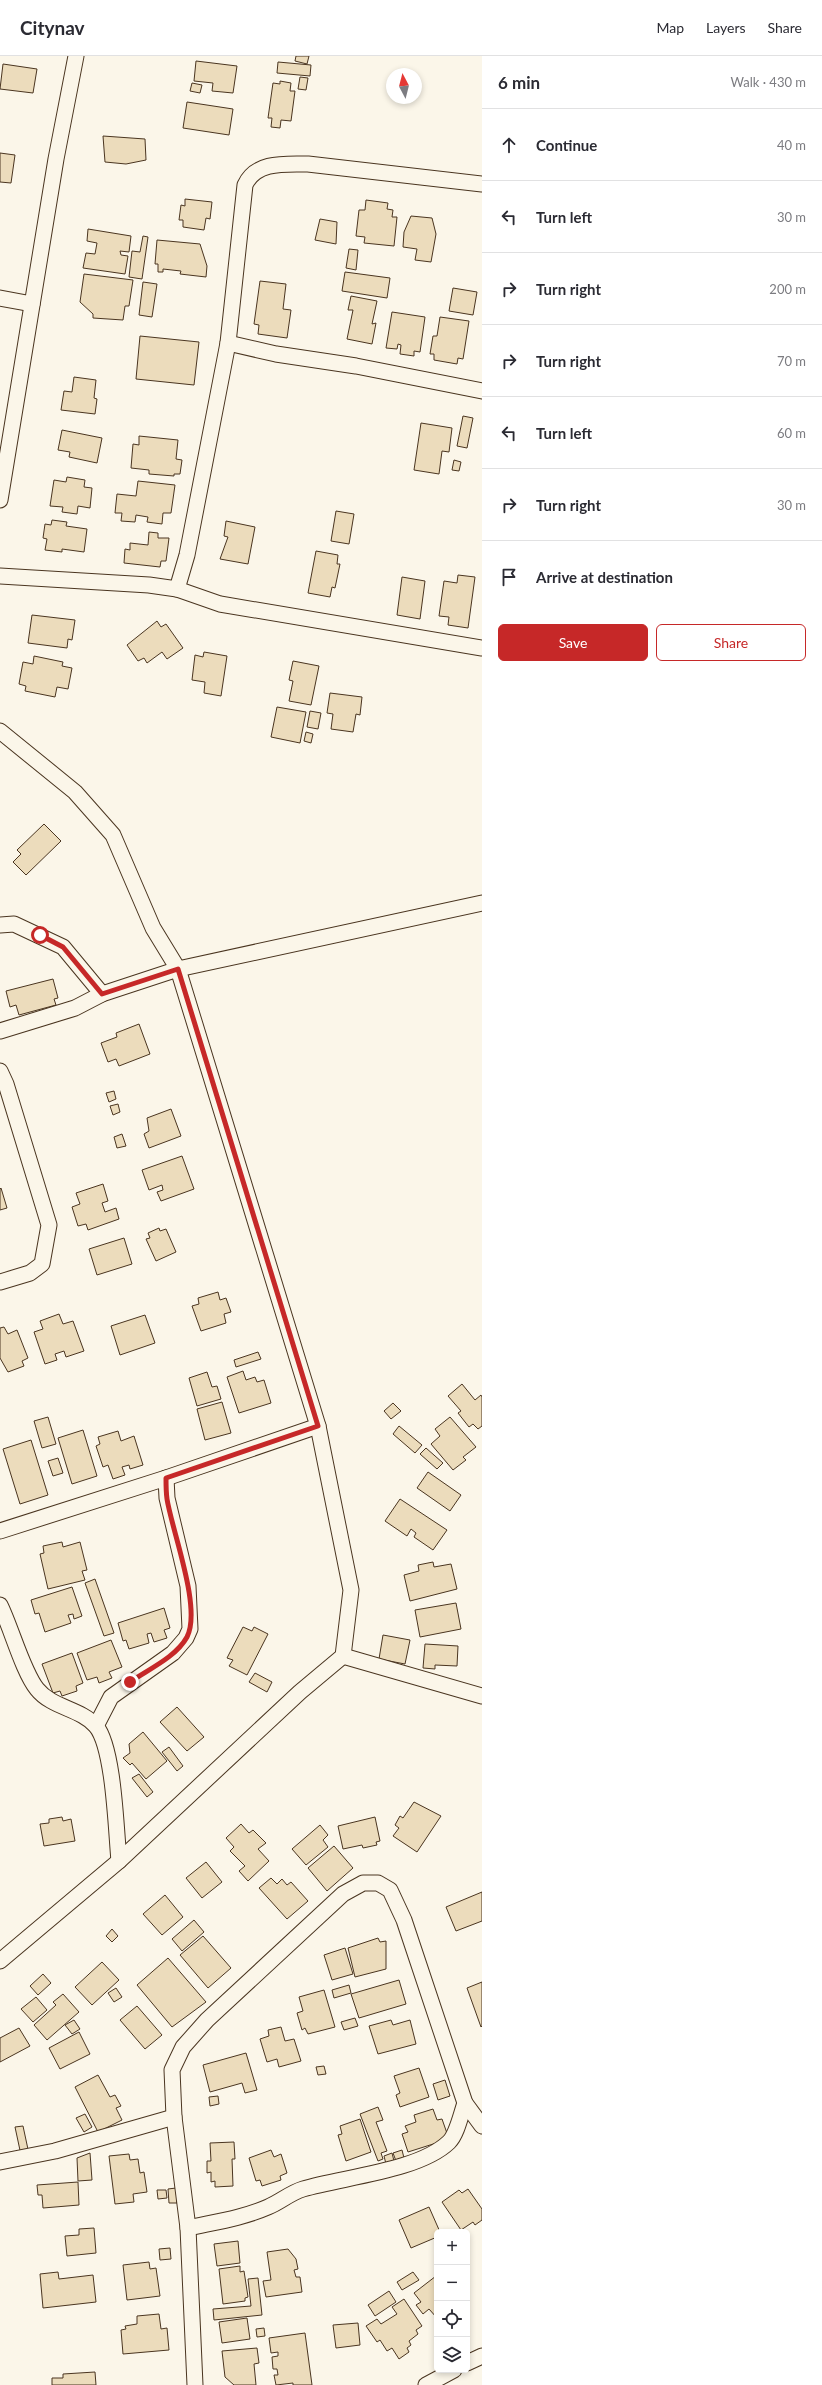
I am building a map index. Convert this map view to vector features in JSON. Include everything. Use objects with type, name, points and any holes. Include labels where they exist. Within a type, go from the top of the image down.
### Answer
[{"type":"street","points":[[0,500],[32,304],[76,56]]},
{"type":"street","points":[[177,589],[187,556],[228,343],[245,185],[250,176],[260,168],[282,164],[308,164],[482,184]]},
{"type":"street","points":[[0,298],[32,304]]},
{"type":"street","points":[[228,343],[262,351],[356,366],[482,391]]},
{"type":"street","points":[[0,576],[149,585],[177,589],[220,604],[482,648]]},
{"type":"street","points":[[0,731],[75,792],[113,836],[153,928],[178,969],[318,1426],[351,1590],[343,1656],[283,1708],[119,1861],[0,1961]]},
{"type":"street","points":[[0,1031],[75,1008],[102,994],[178,969],[482,903]]},
{"type":"street","points":[[0,924],[14,924],[63,947],[102,994]]},
{"type":"street","points":[[0,1071],[49,1225],[42,1264],[30,1273],[0,1282]]},
{"type":"street","points":[[0,1530],[166,1478],[318,1426]]},
{"type":"street","points":[[96,1726],[111,1697],[173,1653],[186,1638],[190,1629],[188,1586],[167,1498],[166,1478]]},
{"type":"street","points":[[0,1605],[36,1688],[54,1703],[81,1715],[96,1726],[110,1768],[119,1861]]},
{"type":"street","points":[[343,1656],[482,1696]]},
{"type":"street","points":[[196,2385],[188,2228],[174,2116],[172,2070],[183,2048],[207,2020],[343,1894],[363,1883],[378,1883],[390,1890],[404,1920],[465,2103],[482,2126]]},
{"type":"street","points":[[188,2228],[236,2217],[268,2207],[300,2190],[328,2182],[363,2177],[430,2156],[450,2141],[465,2103]]},
{"type":"street","points":[[0,2162],[55,2151],[174,2116]]},
{"type":"street","points":[[470,2362],[482,2356]]},
{"type":"street","points":[[426,2385],[448,2373]]},
{"type":"building","points":[[296,56],[309,56],[307,64],[295,61]]},
{"type":"building","points":[[196,61],[237,66],[233,93],[212,91],[213,83],[194,81]]},
{"type":"building","points":[[278,62],[311,65],[310,76],[277,73]]},
{"type":"building","points":[[3,64],[37,69],[33,93],[0,89]]},
{"type":"building","points":[[300,77],[308,78],[306,90],[298,89]]},
{"type":"building","points":[[280,81],[291,83],[290,91],[295,91],[291,121],[281,120],[280,128],[271,127],[272,118],[268,118],[273,83],[280,84]]},
{"type":"building","points":[[192,83],[202,85],[200,93],[190,91]]},
{"type":"building","points":[[187,102],[233,109],[229,135],[183,128]]},
{"type":"building","points":[[103,136],[145,139],[146,160],[126,164],[105,162]]},
{"type":"building","points":[[0,153],[15,155],[11,183],[0,182]]},
{"type":"building","points":[[185,199],[212,202],[210,219],[206,218],[204,230],[183,227],[183,220],[179,220],[181,205],[185,206]]},
{"type":"building","points":[[366,200],[388,203],[387,209],[393,210],[392,217],[397,217],[394,246],[364,243],[365,237],[356,236],[359,210],[365,210]]},
{"type":"building","points":[[411,216],[432,218],[436,234],[431,262],[415,260],[417,249],[403,247],[404,232]]},
{"type":"building","points":[[320,219],[337,222],[336,244],[315,240]]},
{"type":"building","points":[[88,229],[131,236],[129,252],[120,251],[121,255],[128,256],[125,274],[83,268],[86,253],[95,254],[97,243],[87,241]]},
{"type":"building","points":[[143,236],[148,237],[142,279],[129,277],[132,251],[140,252]]},
{"type":"building","points":[[157,240],[200,244],[207,266],[206,277],[180,274],[181,271],[163,269],[163,272],[158,272],[158,264],[155,264]]},
{"type":"building","points":[[349,249],[358,250],[356,270],[346,268]]},
{"type":"building","points":[[345,272],[390,278],[387,298],[342,291]]},
{"type":"building","points":[[84,274],[133,280],[129,306],[125,306],[123,320],[93,318],[93,314],[80,302]]},
{"type":"building","points":[[260,281],[286,284],[283,309],[291,310],[287,338],[258,334],[259,325],[254,324]]},
{"type":"building","points":[[143,282],[157,284],[152,317],[139,315]]},
{"type":"building","points":[[453,288],[477,292],[473,315],[449,311]]},
{"type":"building","points":[[351,296],[377,301],[372,324],[376,323],[372,344],[347,339],[353,310],[348,310]]},
{"type":"building","points":[[392,312],[425,317],[420,352],[414,351],[414,356],[400,354],[401,345],[398,344],[397,349],[386,348]]},
{"type":"building","points":[[440,317],[469,321],[463,359],[458,358],[457,364],[434,360],[434,354],[430,354],[433,336],[437,336]]},
{"type":"building","points":[[140,336],[199,342],[194,385],[136,379]]},
{"type":"building","points":[[74,377],[96,380],[94,398],[97,399],[95,414],[61,410],[64,391],[72,392]]},
{"type":"building","points":[[463,416],[473,418],[467,448],[457,446]]},
{"type":"building","points":[[421,423],[452,428],[449,452],[442,451],[439,474],[414,470]]},
{"type":"building","points":[[62,430],[102,438],[97,463],[69,457],[70,452],[58,450]]},
{"type":"building","points":[[139,436],[178,440],[176,459],[182,460],[180,474],[174,474],[174,476],[149,474],[149,470],[131,468],[133,444],[139,445]]},
{"type":"building","points":[[454,460],[461,462],[459,471],[452,470]]},
{"type":"building","points":[[67,477],[85,480],[84,487],[92,488],[90,508],[78,506],[77,514],[62,512],[63,507],[50,506],[54,480],[66,482]]},
{"type":"building","points":[[138,481],[175,485],[171,513],[163,513],[162,524],[147,522],[148,517],[136,515],[135,522],[121,521],[122,513],[115,513],[117,494],[136,496]]},
{"type":"building","points":[[336,511],[354,514],[349,544],[331,541]]},
{"type":"building","points":[[52,520],[67,522],[66,526],[87,529],[84,552],[62,549],[62,552],[45,550],[47,539],[43,538],[45,524],[51,525]]},
{"type":"building","points":[[226,521],[255,527],[248,564],[220,559],[228,537],[224,536]]},
{"type":"building","points":[[149,532],[158,533],[158,538],[169,538],[166,561],[161,561],[160,567],[124,563],[125,549],[130,550],[130,543],[148,545]]},
{"type":"building","points":[[316,551],[338,555],[337,564],[340,564],[335,588],[332,587],[330,597],[308,593]]},
{"type":"building","points":[[458,575],[475,577],[468,628],[448,625],[449,617],[439,616],[444,581],[457,583]]},
{"type":"building","points":[[402,577],[425,581],[420,619],[397,615]]},
{"type":"building","points":[[32,615],[75,620],[72,640],[68,639],[67,648],[28,643]]},
{"type":"building","points":[[157,621],[161,627],[166,624],[183,648],[167,659],[162,652],[147,663],[144,658],[138,661],[127,645]]},
{"type":"building","points":[[204,652],[227,656],[221,696],[204,693],[205,682],[192,680],[195,655],[203,657]]},
{"type":"building","points":[[34,656],[63,662],[62,666],[72,668],[68,689],[57,687],[55,697],[25,691],[26,686],[19,684],[23,662],[33,664]]},
{"type":"building","points":[[293,661],[319,666],[311,705],[289,701],[293,681],[289,680]]},
{"type":"building","points":[[330,693],[362,697],[360,715],[356,714],[353,732],[331,729],[333,714],[327,713]]},
{"type":"building","points":[[277,707],[306,712],[300,743],[271,737]]},
{"type":"building","points":[[310,711],[321,713],[318,729],[307,727]]},
{"type":"building","points":[[306,732],[313,734],[311,743],[304,741]]},
{"type":"building","points":[[44,824],[61,841],[26,875],[13,862],[21,854],[17,850]]},
{"type":"building","points":[[53,979],[58,998],[54,999],[56,1005],[19,1015],[16,1005],[10,1007],[6,991]]},
{"type":"building","points":[[139,1024],[150,1054],[119,1066],[116,1059],[108,1062],[101,1043],[117,1037],[116,1033]]},
{"type":"building","points":[[114,1091],[116,1099],[109,1102],[106,1093]]},
{"type":"building","points":[[118,1104],[120,1112],[113,1115],[110,1106]]},
{"type":"building","points":[[171,1109],[181,1136],[149,1148],[144,1134],[149,1131],[147,1118]]},
{"type":"building","points":[[122,1134],[126,1146],[117,1148],[114,1137]]},
{"type":"building","points":[[182,1156],[194,1189],[161,1201],[157,1192],[163,1190],[162,1185],[149,1190],[142,1170]]},
{"type":"building","points":[[103,1184],[108,1201],[102,1203],[105,1212],[116,1208],[119,1219],[88,1230],[86,1224],[78,1226],[72,1207],[80,1204],[76,1193]]},
{"type":"building","points":[[1,1188],[7,1208],[0,1210],[0,1189]]},
{"type":"building","points":[[159,1228],[160,1231],[166,1229],[176,1252],[156,1261],[146,1239],[150,1238],[148,1233]]},
{"type":"building","points":[[124,1238],[132,1264],[97,1275],[89,1249]]},
{"type":"building","points":[[218,1292],[220,1300],[226,1298],[231,1312],[224,1314],[226,1323],[201,1331],[192,1306],[199,1304],[198,1298]]},
{"type":"building","points":[[59,1314],[63,1324],[73,1321],[84,1351],[66,1357],[64,1351],[55,1354],[57,1360],[45,1364],[34,1332],[43,1329],[40,1321]]},
{"type":"building","points":[[145,1315],[155,1343],[120,1355],[111,1326]]},
{"type":"building","points":[[4,1327],[8,1334],[17,1330],[28,1358],[22,1361],[24,1366],[8,1372],[0,1358],[0,1328]]},
{"type":"building","points":[[258,1352],[261,1359],[236,1367],[234,1360]]},
{"type":"building","points":[[243,1371],[246,1380],[255,1377],[257,1382],[264,1380],[271,1403],[239,1413],[227,1377]]},
{"type":"building","points":[[207,1372],[212,1387],[217,1386],[221,1399],[197,1406],[189,1378]]},
{"type":"building","points":[[462,1384],[475,1400],[481,1395],[482,1397],[482,1426],[478,1429],[473,1424],[469,1427],[458,1413],[461,1411],[448,1396]]},
{"type":"building","points":[[222,1402],[231,1433],[205,1440],[197,1409]]},
{"type":"building","points":[[393,1403],[401,1411],[391,1419],[384,1411]]},
{"type":"building","points":[[48,1417],[56,1444],[42,1448],[34,1421]]},
{"type":"building","points":[[450,1417],[476,1447],[463,1457],[466,1460],[453,1470],[431,1444],[440,1436],[435,1429]]},
{"type":"building","points":[[399,1426],[422,1445],[415,1453],[393,1434]]},
{"type":"building","points":[[83,1430],[97,1476],[72,1484],[58,1438]]},
{"type":"building","points":[[118,1431],[121,1441],[134,1436],[143,1465],[130,1469],[129,1465],[122,1467],[125,1475],[113,1479],[108,1465],[103,1467],[96,1446],[100,1444],[98,1437]]},
{"type":"building","points":[[31,1440],[48,1495],[20,1504],[3,1449]]},
{"type":"building","points":[[426,1448],[443,1463],[437,1469],[420,1454]]},
{"type":"building","points":[[58,1458],[63,1473],[53,1476],[48,1461]]},
{"type":"building","points":[[428,1472],[461,1495],[450,1511],[417,1488]]},
{"type":"building","points":[[400,1499],[447,1530],[433,1550],[414,1537],[416,1533],[411,1529],[407,1536],[385,1521]]},
{"type":"building","points":[[62,1542],[63,1547],[80,1542],[87,1570],[82,1571],[85,1580],[48,1589],[40,1554],[44,1553],[43,1546]]},
{"type":"building","points":[[433,1562],[434,1567],[451,1564],[457,1589],[410,1601],[404,1575],[419,1571],[418,1565]]},
{"type":"building","points":[[95,1579],[114,1633],[104,1636],[85,1583]]},
{"type":"building","points":[[72,1587],[82,1616],[74,1619],[73,1614],[68,1615],[71,1623],[45,1632],[39,1613],[35,1614],[31,1600]]},
{"type":"building","points":[[456,1603],[461,1629],[420,1637],[415,1610]]},
{"type":"building","points":[[164,1608],[170,1628],[164,1630],[167,1638],[154,1642],[151,1633],[147,1634],[149,1643],[129,1649],[126,1640],[123,1641],[118,1623]]},
{"type":"building","points":[[243,1627],[252,1631],[254,1627],[268,1634],[247,1675],[229,1666],[233,1660],[227,1658]]},
{"type":"building","points":[[383,1635],[410,1640],[405,1664],[379,1659]]},
{"type":"building","points":[[111,1640],[122,1667],[109,1672],[112,1678],[99,1683],[97,1677],[87,1680],[77,1653]]},
{"type":"building","points":[[425,1644],[458,1646],[457,1666],[435,1665],[435,1669],[423,1668]]},
{"type":"building","points":[[72,1653],[83,1683],[76,1686],[77,1691],[62,1696],[60,1691],[53,1693],[42,1664]]},
{"type":"building","points":[[255,1673],[272,1682],[267,1692],[249,1682]]},
{"type":"building","points":[[177,1707],[204,1737],[187,1751],[160,1722]]},
{"type":"building","points":[[143,1732],[167,1761],[146,1779],[132,1763],[130,1765],[123,1758],[130,1753],[129,1744]]},
{"type":"building","points":[[169,1747],[183,1766],[177,1771],[162,1752]]},
{"type":"building","points":[[139,1774],[153,1792],[147,1797],[132,1778]]},
{"type":"building","points":[[414,1802],[441,1816],[417,1852],[393,1836],[399,1828],[395,1825],[400,1816],[403,1818]]},
{"type":"building","points":[[62,1817],[63,1821],[71,1819],[75,1841],[44,1846],[40,1824],[49,1823],[49,1819]]},
{"type":"building","points":[[375,1817],[380,1841],[376,1842],[377,1845],[363,1848],[362,1845],[343,1849],[338,1826]]},
{"type":"building","points":[[241,1824],[249,1833],[253,1830],[266,1843],[258,1849],[269,1861],[248,1881],[239,1871],[245,1866],[230,1851],[234,1847],[226,1838]]},
{"type":"building","points":[[320,1825],[328,1835],[323,1840],[328,1847],[306,1865],[292,1849]]},
{"type":"building","points":[[334,1846],[353,1868],[327,1891],[308,1868]]},
{"type":"building","points":[[206,1862],[222,1882],[202,1898],[186,1878]]},
{"type":"building","points":[[271,1878],[277,1884],[282,1879],[287,1885],[291,1882],[308,1901],[287,1919],[259,1888]]},
{"type":"building","points":[[482,1892],[482,1921],[456,1931],[446,1907]]},
{"type":"building","points":[[165,1895],[183,1917],[162,1935],[143,1914]]},
{"type":"building","points":[[194,1920],[204,1932],[182,1951],[172,1939]]},
{"type":"building","points":[[112,1929],[118,1936],[112,1942],[106,1936]]},
{"type":"building","points":[[203,1936],[231,1968],[208,1988],[180,1955]]},
{"type":"building","points":[[378,1938],[380,1942],[386,1941],[386,1969],[355,1977],[348,1948]]},
{"type":"building","points":[[345,1948],[353,1974],[332,1980],[324,1955]]},
{"type":"building","points":[[168,1958],[206,2002],[172,2027],[137,1985]]},
{"type":"building","points":[[102,1962],[119,1980],[92,2005],[75,1987]]},
{"type":"building","points":[[43,1974],[51,1983],[38,1995],[30,1986]]},
{"type":"building","points":[[399,1980],[406,2004],[359,2018],[351,1994]]},
{"type":"building","points":[[482,1982],[482,2026],[481,2027],[467,1988]]},
{"type":"building","points":[[349,1985],[351,1993],[334,1998],[332,1990]]},
{"type":"building","points":[[116,1988],[122,1997],[114,2002],[108,1993]]},
{"type":"building","points":[[324,1990],[335,2027],[308,2034],[305,2028],[302,2030],[297,2013],[303,2011],[299,1997]]},
{"type":"building","points":[[63,1994],[79,2012],[47,2040],[34,2025],[56,2005],[53,2002]]},
{"type":"building","points":[[36,1997],[47,2010],[33,2022],[21,2009]]},
{"type":"building","points":[[137,2006],[162,2035],[145,2049],[120,2020]]},
{"type":"building","points":[[355,2018],[358,2026],[344,2030],[341,2022]]},
{"type":"building","points":[[74,2020],[80,2029],[72,2034],[65,2025]]},
{"type":"building","points":[[391,2020],[393,2025],[410,2020],[416,2044],[378,2054],[369,2026]]},
{"type":"building","points":[[281,2027],[285,2041],[294,2039],[301,2061],[279,2067],[277,2059],[267,2062],[260,2039],[269,2036],[268,2030]]},
{"type":"building","points":[[19,2028],[30,2046],[0,2062],[0,2038]]},
{"type":"building","points":[[79,2032],[90,2054],[60,2069],[49,2048]]},
{"type":"building","points":[[246,2053],[257,2090],[245,2093],[242,2083],[210,2092],[203,2065]]},
{"type":"building","points":[[324,2066],[326,2074],[318,2075],[316,2067]]},
{"type":"building","points":[[419,2068],[429,2097],[400,2107],[396,2095],[400,2093],[394,2076]]},
{"type":"building","points":[[98,2075],[110,2097],[115,2095],[121,2106],[116,2108],[122,2120],[98,2132],[75,2087]]},
{"type":"building","points":[[445,2080],[450,2096],[438,2100],[433,2084]]},
{"type":"building","points":[[218,2096],[219,2104],[210,2106],[209,2097]]},
{"type":"building","points":[[378,2107],[383,2120],[376,2122],[387,2151],[381,2153],[383,2159],[378,2161],[360,2114]]},
{"type":"building","points":[[433,2109],[437,2120],[442,2119],[449,2139],[408,2152],[402,2134],[408,2132],[405,2126],[416,2122],[414,2115]]},
{"type":"building","points":[[85,2114],[92,2127],[84,2132],[76,2118]]},
{"type":"building","points":[[360,2119],[371,2152],[346,2161],[338,2135],[342,2134],[340,2126]]},
{"type":"building","points":[[23,2126],[29,2154],[21,2155],[15,2127]]},
{"type":"building","points":[[234,2142],[235,2159],[232,2159],[233,2186],[215,2187],[215,2181],[211,2182],[211,2172],[207,2173],[207,2161],[211,2161],[210,2143]]},
{"type":"building","points":[[271,2150],[274,2157],[281,2154],[287,2173],[280,2176],[281,2180],[262,2186],[260,2180],[256,2181],[249,2158]]},
{"type":"building","points":[[402,2150],[404,2158],[396,2161],[393,2153]]},
{"type":"building","points":[[90,2153],[92,2180],[78,2181],[77,2158]]},
{"type":"building","points":[[392,2153],[394,2161],[386,2164],[384,2156]]},
{"type":"building","points":[[129,2154],[130,2160],[138,2159],[140,2173],[144,2172],[147,2192],[133,2194],[134,2202],[115,2204],[109,2156]]},
{"type":"building","points":[[78,2182],[79,2205],[43,2208],[42,2195],[38,2195],[37,2185]]},
{"type":"building","points":[[176,2188],[177,2203],[169,2203],[168,2189]]},
{"type":"building","points":[[468,2189],[482,2209],[482,2220],[475,2225],[473,2222],[460,2229],[442,2202],[459,2190],[462,2193]]},
{"type":"building","points":[[157,2190],[166,2190],[167,2198],[158,2199]]},
{"type":"building","points":[[429,2207],[439,2229],[434,2229],[434,2238],[411,2248],[399,2220]]},
{"type":"building","points":[[94,2228],[96,2253],[67,2256],[65,2236],[79,2235],[79,2229]]},
{"type":"building","points":[[238,2241],[240,2263],[217,2266],[214,2244]]},
{"type":"building","points":[[170,2248],[171,2259],[160,2260],[159,2249]]},
{"type":"building","points":[[288,2249],[296,2259],[298,2269],[294,2270],[296,2277],[300,2277],[302,2292],[266,2297],[263,2281],[271,2280],[267,2252]]},
{"type":"building","points":[[149,2262],[150,2269],[156,2268],[160,2296],[127,2300],[123,2265]]},
{"type":"building","points":[[240,2266],[240,2272],[244,2271],[248,2297],[245,2298],[245,2301],[223,2304],[219,2269]]},
{"type":"building","points":[[58,2272],[59,2279],[93,2275],[96,2302],[43,2308],[40,2274]]},
{"type":"building","points":[[413,2272],[419,2280],[402,2290],[397,2282]]},
{"type":"building","points":[[258,2278],[262,2315],[214,2320],[213,2309],[251,2306],[248,2279]]},
{"type":"building","points":[[434,2278],[434,2315],[429,2309],[423,2314],[416,2305],[421,2302],[414,2293]]},
{"type":"building","points":[[389,2291],[396,2302],[375,2316],[368,2305]]},
{"type":"building","points":[[404,2299],[422,2326],[416,2330],[418,2334],[409,2341],[411,2345],[407,2348],[409,2352],[399,2359],[392,2348],[387,2351],[380,2340],[377,2342],[366,2326],[377,2319],[381,2324],[397,2314],[392,2307]]},
{"type":"building","points":[[159,2314],[161,2329],[167,2328],[169,2350],[123,2354],[121,2330],[126,2329],[125,2326],[137,2324],[137,2316]]},
{"type":"building","points":[[247,2318],[250,2339],[222,2343],[219,2322]]},
{"type":"building","points":[[358,2323],[360,2345],[336,2348],[333,2325]]},
{"type":"building","points":[[264,2328],[265,2336],[257,2337],[256,2329]]},
{"type":"building","points":[[305,2333],[312,2385],[293,2385],[293,2383],[276,2385],[274,2375],[278,2375],[277,2369],[273,2369],[272,2357],[278,2356],[278,2352],[271,2353],[269,2338]]},
{"type":"building","points":[[257,2348],[259,2363],[254,2364],[256,2385],[234,2385],[225,2377],[222,2351]]},
{"type":"building","points":[[95,2372],[96,2385],[52,2385],[52,2378],[63,2378],[63,2374]]},
{"type":"route","points":[[40,935],[63,947],[102,994],[178,969],[318,1426],[166,1478],[167,1498],[177,1541],[185,1566],[190,1610],[190,1629],[186,1638],[173,1653],[130,1682]]}]
